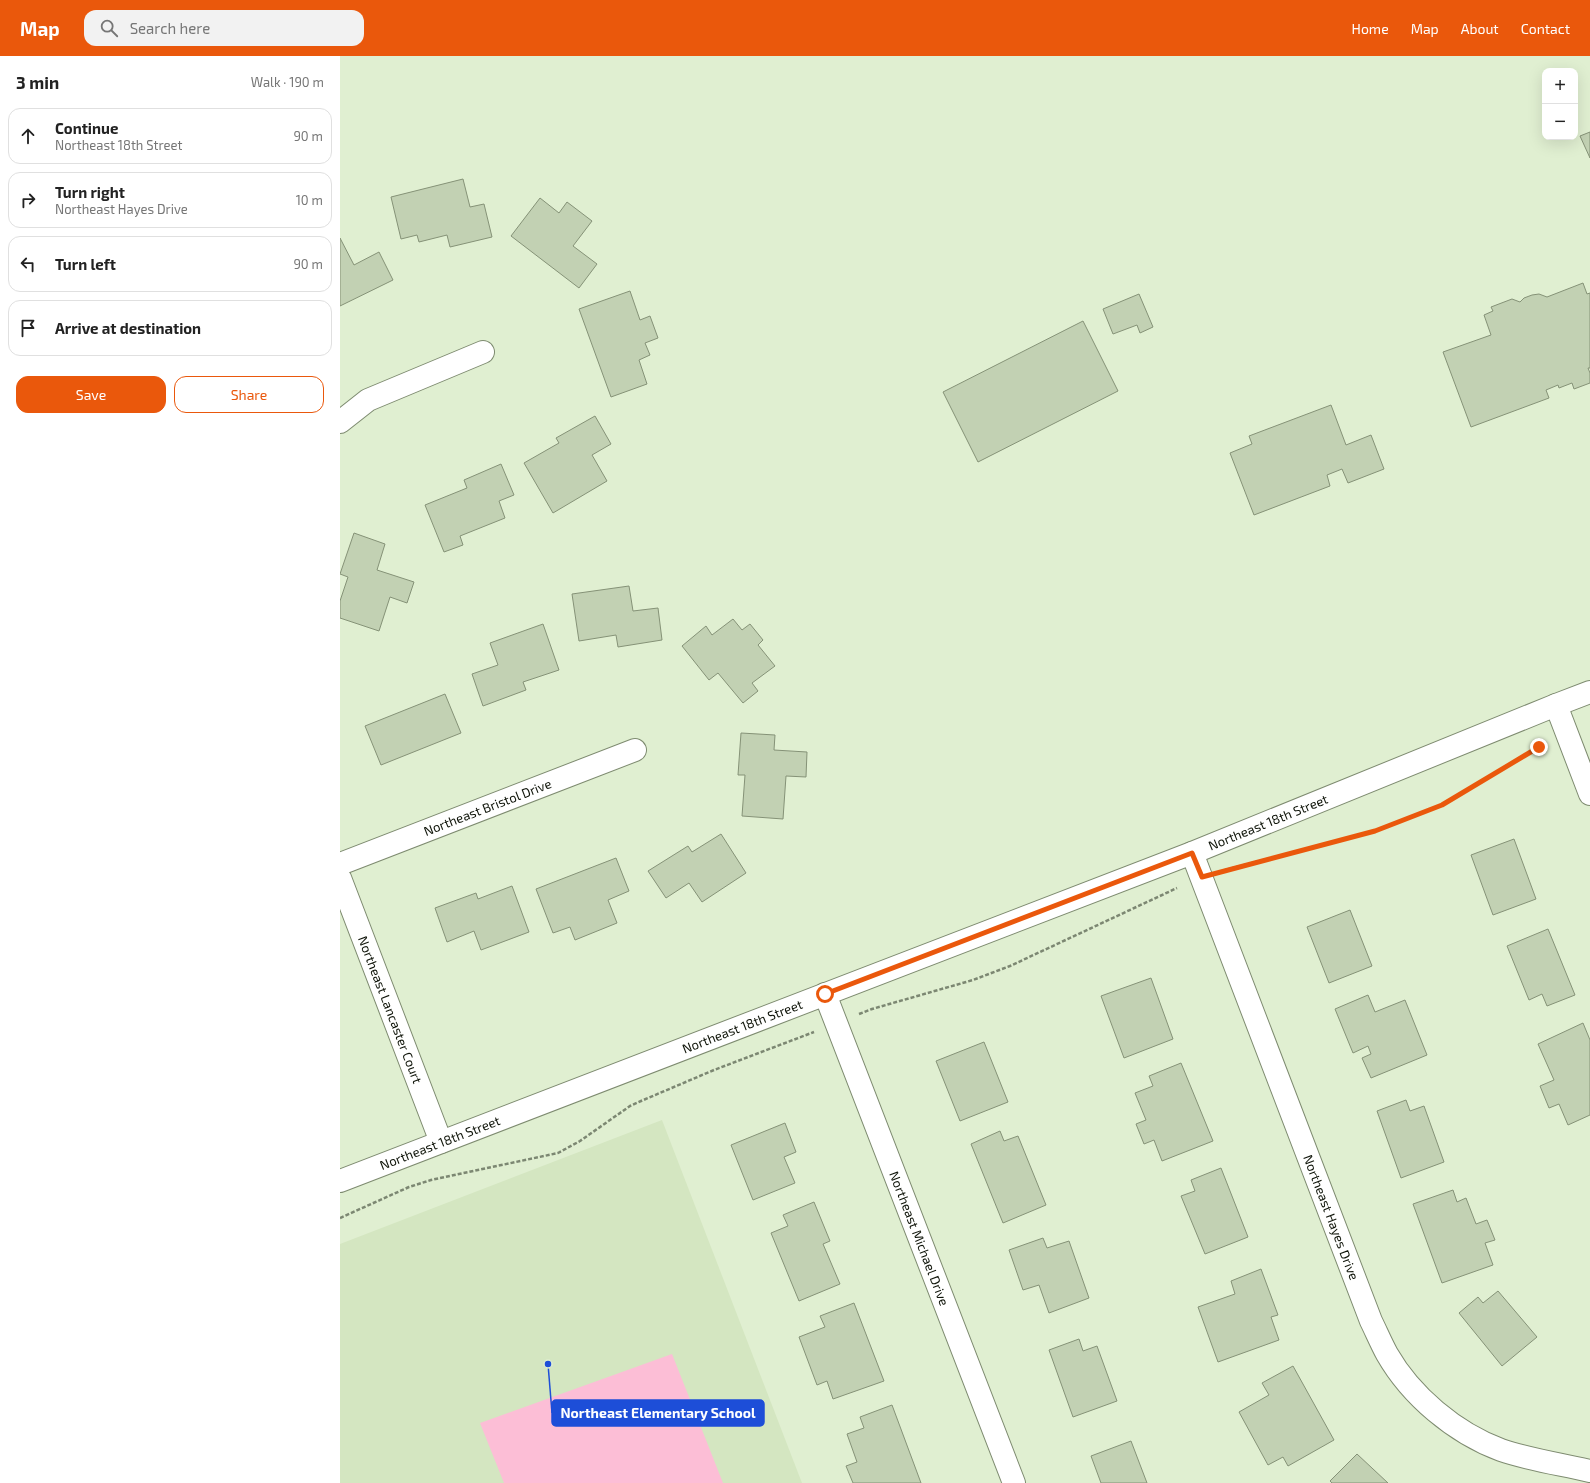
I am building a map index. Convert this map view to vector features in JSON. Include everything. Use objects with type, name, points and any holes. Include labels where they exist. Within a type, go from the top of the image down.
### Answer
[{"type":"street","points":[[340,422],[368,400],[483,352]]},
{"type":"street","name":"Northeast 18th Street","points":[[340,1181],[1192,853],[1590,692]]},
{"type":"street","points":[[1556,705],[1590,794]]},
{"type":"street","name":"Northeast Bristol Drive","points":[[340,864],[635,750]]},
{"type":"street","name":"Northeast Hayes Drive","points":[[1192,853],[1368,1313],[1387,1354],[1409,1386],[1437,1412],[1468,1434],[1500,1449],[1530,1458],[1590,1471]]},
{"type":"street","name":"Northeast Lancaster Court","points":[[340,878],[441,1142]]},
{"type":"street","name":"Northeast Michael Drive","points":[[825,994],[1014,1483]]},
{"type":"path","points":[[340,1218],[409,1187],[431,1180],[558,1153],[580,1141],[625,1109],[714,1070],[872,1009],[973,980],[1010,966],[1202,877],[1375,831],[1442,805],[1539,747],[1569,739]]},
{"type":"shaded area","points":[[662,1120],[802,1483],[340,1483],[340,1244]]},
{"type":"shaded area","points":[[672,1354],[723,1483],[504,1483],[480,1423]]},
{"type":"building","points":[[1590,132],[1590,158],[1580,136]]},
{"type":"building","points":[[463,179],[470,207],[484,204],[492,237],[450,247],[447,235],[419,242],[417,235],[401,239],[391,197]]},
{"type":"building","points":[[540,198],[559,213],[567,202],[592,221],[573,246],[597,264],[579,288],[511,236]]},
{"type":"building","points":[[340,238],[354,265],[379,252],[393,280],[340,306]]},
{"type":"building","points":[[1583,283],[1587,294],[1590,293],[1590,368],[1588,368],[1590,373],[1590,383],[1574,389],[1572,383],[1559,388],[1558,385],[1546,390],[1549,398],[1471,427],[1443,352],[1491,335],[1484,315],[1493,311],[1491,307],[1512,299],[1520,302],[1524,298],[1532,295],[1539,294],[1547,297]]},
{"type":"building","points":[[630,291],[640,320],[650,316],[658,338],[645,343],[650,355],[639,360],[647,384],[611,397],[579,309]]},
{"type":"building","points":[[1139,294],[1153,327],[1140,333],[1137,325],[1113,334],[1103,309]]},
{"type":"building","points":[[1083,321],[1118,391],[978,462],[943,392]]},
{"type":"building","points":[[1331,405],[1346,445],[1371,435],[1384,469],[1348,483],[1342,469],[1327,475],[1330,486],[1254,515],[1230,453],[1252,444],[1249,436]]},
{"type":"building","points":[[595,416],[611,444],[592,455],[607,481],[553,513],[524,463],[559,443],[556,438]]},
{"type":"building","points":[[501,464],[514,495],[499,501],[505,518],[460,536],[463,545],[444,552],[425,505],[467,488],[464,480]]},
{"type":"building","points":[[354,533],[385,544],[377,570],[414,582],[407,603],[390,597],[379,631],[340,618],[340,601],[348,577],[340,574]]},
{"type":"building","points":[[629,586],[633,611],[658,608],[662,640],[618,647],[616,635],[579,641],[572,594]]},
{"type":"building","points":[[733,619],[742,630],[750,624],[763,640],[758,645],[775,666],[752,683],[758,691],[743,703],[718,673],[709,680],[682,646],[706,626],[712,635]]},
{"type":"building","points":[[543,624],[559,670],[523,682],[526,690],[483,706],[472,674],[498,665],[490,643]]},
{"type":"building","points":[[445,694],[461,733],[381,765],[365,726]]},
{"type":"building","points":[[741,733],[775,735],[774,750],[807,752],[806,777],[786,776],[783,819],[742,816],[745,775],[738,775]]},
{"type":"building","points":[[721,834],[746,873],[702,902],[689,883],[666,898],[648,871],[688,846],[692,852]]},
{"type":"building","points":[[1514,839],[1536,899],[1493,915],[1471,855]]},
{"type":"building","points":[[616,858],[629,891],[608,900],[617,923],[575,940],[570,927],[553,933],[536,889]]},
{"type":"building","points":[[512,886],[529,932],[481,950],[474,931],[447,942],[435,908],[476,893],[478,899]]},
{"type":"building","points":[[1350,910],[1372,966],[1329,983],[1307,927]]},
{"type":"building","points":[[1548,929],[1575,995],[1547,1006],[1542,994],[1529,1000],[1507,946]]},
{"type":"building","points":[[1151,978],[1173,1039],[1124,1058],[1101,996]]},
{"type":"building","points":[[1368,995],[1375,1012],[1405,1000],[1427,1055],[1371,1078],[1362,1058],[1371,1054],[1368,1046],[1353,1053],[1335,1009]]},
{"type":"building","points":[[1583,1023],[1590,1040],[1590,1115],[1568,1125],[1559,1104],[1549,1108],[1540,1086],[1554,1080],[1538,1044]]},
{"type":"building","points":[[984,1042],[1008,1102],[960,1121],[936,1061]]},
{"type":"building","points":[[1181,1063],[1213,1141],[1162,1161],[1154,1140],[1144,1144],[1136,1124],[1146,1120],[1135,1093],[1153,1086],[1149,1076]]},
{"type":"building","points":[[1406,1100],[1410,1111],[1424,1106],[1444,1162],[1401,1178],[1377,1111]]},
{"type":"building","points":[[785,1123],[796,1152],[784,1157],[795,1183],[753,1200],[731,1145]]},
{"type":"building","points":[[1000,1131],[1004,1141],[1018,1136],[1046,1205],[1003,1223],[971,1144]]},
{"type":"building","points":[[1221,1168],[1248,1237],[1205,1254],[1181,1196],[1195,1191],[1191,1180]]},
{"type":"building","points":[[1453,1190],[1457,1202],[1466,1198],[1476,1224],[1487,1220],[1495,1240],[1485,1243],[1493,1265],[1442,1283],[1413,1204]]},
{"type":"building","points":[[814,1202],[830,1241],[823,1244],[840,1284],[799,1301],[771,1233],[788,1226],[783,1215]]},
{"type":"building","points":[[1043,1238],[1047,1248],[1069,1241],[1089,1298],[1049,1313],[1039,1285],[1023,1290],[1009,1250]]},
{"type":"building","points":[[1261,1269],[1278,1315],[1271,1317],[1279,1340],[1218,1362],[1198,1307],[1235,1294],[1231,1281]]},
{"type":"building","points":[[1498,1291],[1537,1337],[1502,1366],[1459,1313],[1478,1297],[1483,1303]]},
{"type":"building","points":[[854,1303],[884,1381],[833,1399],[827,1381],[817,1385],[799,1337],[825,1327],[820,1316]]},
{"type":"building","points":[[1079,1339],[1083,1351],[1097,1346],[1117,1401],[1073,1417],[1049,1350]]},
{"type":"building","points":[[1293,1366],[1334,1440],[1288,1466],[1283,1457],[1268,1465],[1239,1412],[1269,1395],[1262,1383]]},
{"type":"building","points":[[892,1405],[921,1483],[853,1483],[846,1466],[857,1462],[847,1434],[864,1428],[860,1417]]},
{"type":"building","points":[[1131,1441],[1147,1483],[1101,1483],[1091,1456]]},
{"type":"building","points":[[1357,1454],[1388,1483],[1332,1483],[1330,1481]]},
{"type":"place","name":"Northeast Elementary School","points":[[548,1364]]},
{"type":"route","points":[[825,994],[1192,853],[1202,877],[1375,831],[1442,805],[1539,747]]}]
